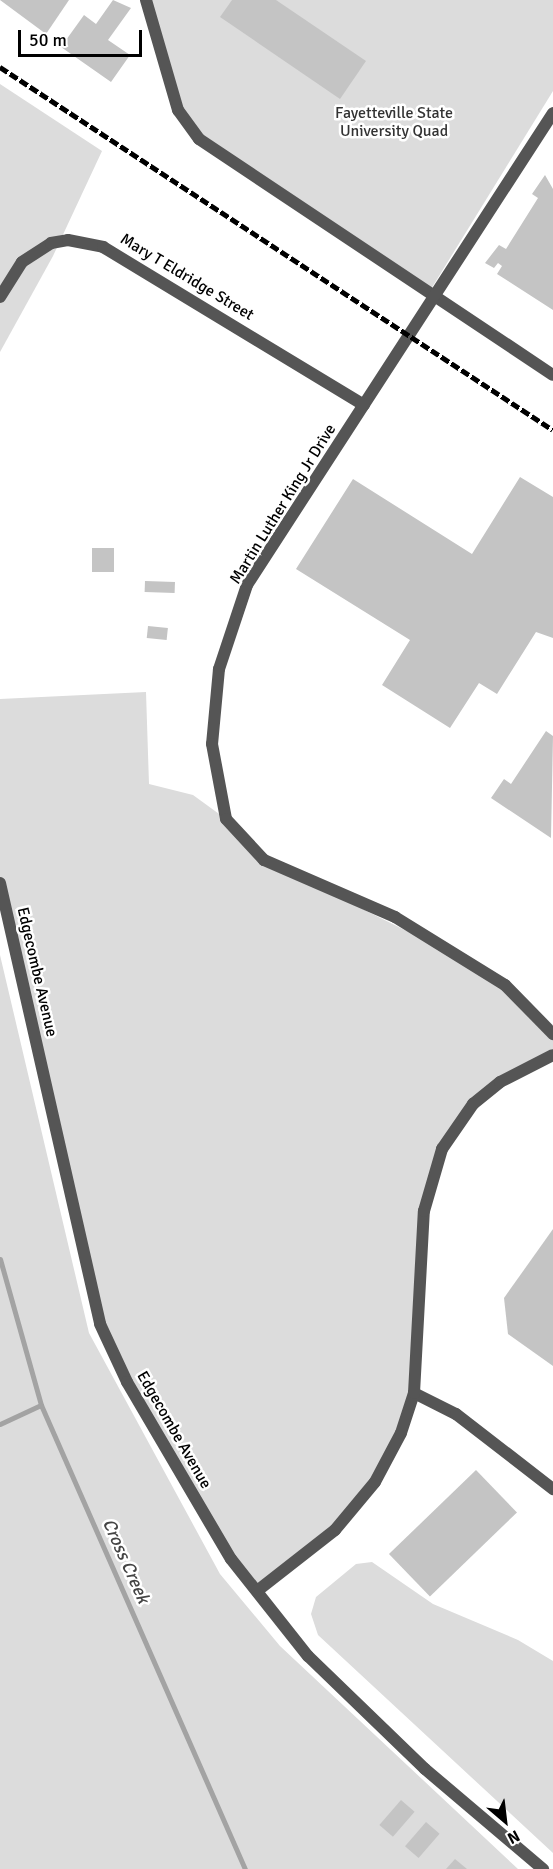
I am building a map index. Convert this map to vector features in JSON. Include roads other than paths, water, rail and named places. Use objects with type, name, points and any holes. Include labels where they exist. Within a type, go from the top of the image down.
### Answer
[{"type":"street","points":[[146,0],[178,110],[199,139],[553,375]]},
{"type":"street","name":"Martin Luther King Jr Drive","points":[[553,113],[247,585],[219,669],[212,744],[226,819],[264,860],[388,913],[473,964],[534,1010],[553,1034]]},
{"type":"street","name":"Mary T Eldridge Street","points":[[0,297],[22,262],[51,243],[68,240],[103,247],[364,405]]},
{"type":"street","name":"Edgecombe Avenue","points":[[0,883],[100,1324],[175,1467],[231,1559],[308,1656],[362,1712],[543,1869]]},
{"type":"street","points":[[257,1591],[335,1530],[362,1500],[385,1465],[414,1393],[423,1222],[442,1149],[473,1104],[500,1082],[553,1055]]},
{"type":"street","points":[[414,1393],[456,1414],[553,1489]]},
{"type":"waterway","name":"Cross Creek","points":[[0,1259],[41,1405],[245,1869]]},
{"type":"waterway","points":[[0,1424],[41,1405]]},
{"type":"railway","points":[[0,67],[553,430]]},
{"type":"park label","name":"Fayetteville State University Quad","points":[[394,122]]}]
